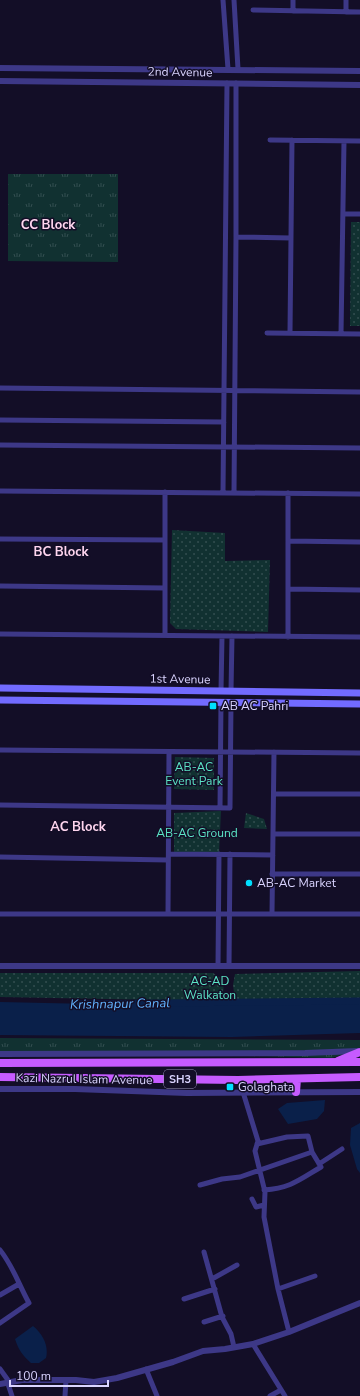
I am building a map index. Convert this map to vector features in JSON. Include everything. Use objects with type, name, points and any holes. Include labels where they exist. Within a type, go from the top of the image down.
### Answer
[{"type":"main road","name":"1st Avenue","points":[[4,688],[360,693]]},
{"type":"main road","points":[[4,688],[4,700]]},
{"type":"main road","points":[[275,703],[276,692]]},
{"type":"main road","name":"1st Avenue","points":[[4,700],[360,704]]},
{"type":"main road","name":"SH3","points":[[333,1063],[360,1051]]},
{"type":"main road","name":"Kazi Nazrul Islam Avenue","points":[[0,1063],[360,1062]]},
{"type":"main road","name":"Kazi Nazrul Islam Avenue","points":[[0,1077],[297,1079],[360,1077]]},
{"type":"main road","points":[[296,1092],[297,1079]]},
{"type":"street","points":[[224,0],[228,70]]},
{"type":"street","points":[[234,0],[238,69]]},
{"type":"street","points":[[293,0],[293,11]]},
{"type":"street","points":[[346,0],[346,12]]},
{"type":"street","points":[[253,10],[360,12]]},
{"type":"street","name":"2nd Avenue","points":[[0,68],[360,71]]},
{"type":"street","points":[[194,83],[195,70]]},
{"type":"street","name":"2nd Avenue","points":[[0,81],[360,85]]},
{"type":"street","points":[[223,493],[227,83]]},
{"type":"street","points":[[234,493],[236,83]]},
{"type":"street","points":[[270,140],[360,141]]},
{"type":"street","points":[[290,333],[292,140]]},
{"type":"street","points":[[341,334],[344,141]]},
{"type":"street","points":[[343,214],[360,214]]},
{"type":"street","points":[[236,237],[291,238]]},
{"type":"street","points":[[226,287],[236,286]]},
{"type":"street","points":[[267,333],[360,334]]},
{"type":"street","points":[[0,388],[360,392]]},
{"type":"street","points":[[0,420],[224,422]]},
{"type":"street","points":[[0,445],[360,448]]},
{"type":"street","points":[[0,491],[360,494]]},
{"type":"street","points":[[165,635],[166,492]]},
{"type":"street","points":[[288,493],[288,637]]},
{"type":"street","points":[[0,539],[165,540]]},
{"type":"street","points":[[288,541],[360,542]]},
{"type":"street","points":[[0,586],[165,588]]},
{"type":"street","points":[[288,589],[360,590]]},
{"type":"street","points":[[0,634],[360,637]]},
{"type":"street","points":[[221,691],[222,636]]},
{"type":"street","points":[[231,691],[232,636]]},
{"type":"street","points":[[220,808],[221,702]]},
{"type":"street","points":[[0,805],[230,808],[231,703]]},
{"type":"street","points":[[0,750],[360,753]]},
{"type":"street","points":[[168,914],[169,752]]},
{"type":"street","points":[[272,914],[274,752]]},
{"type":"street","points":[[274,794],[360,794]]},
{"type":"street","points":[[273,834],[360,834]]},
{"type":"street","points":[[168,854],[273,855]]},
{"type":"street","points":[[218,966],[219,854]]},
{"type":"street","points":[[229,966],[230,854]]},
{"type":"street","points":[[0,857],[168,860]]},
{"type":"street","points":[[272,874],[360,874]]},
{"type":"street","points":[[0,914],[360,914]]},
{"type":"street","points":[[0,966],[360,966]]},
{"type":"street","name":"Kazi Nazrul Islam Avenue","points":[[0,1054],[305,1053],[360,1051]]},
{"type":"street","name":"Kazi Nazrul Islam Avenue","points":[[0,1089],[75,1089],[187,1093],[360,1092]]},
{"type":"street","points":[[243,1092],[258,1141],[255,1151],[264,1190],[264,1217],[278,1289],[289,1332]]},
{"type":"street","points":[[257,1144],[287,1136],[308,1136],[312,1152],[321,1167],[300,1181],[278,1189],[264,1190]]},
{"type":"street","points":[[319,1164],[342,1149]]},
{"type":"street","points":[[200,1185],[222,1178],[240,1178],[312,1152]]},
{"type":"street","points":[[252,1199],[256,1207],[264,1205]]},
{"type":"street","points":[[0,1250],[9,1261],[28,1304],[0,1323]]},
{"type":"street","points":[[204,1252],[234,1347]]},
{"type":"street","points":[[212,1279],[237,1265]]},
{"type":"street","points":[[278,1289],[315,1276]]},
{"type":"street","points":[[0,1295],[19,1284]]},
{"type":"street","points":[[184,1299],[215,1289]]},
{"type":"street","points":[[0,1384],[22,1380],[66,1380],[94,1382],[117,1378],[173,1362],[203,1351],[253,1344],[289,1332],[360,1303]]},
{"type":"street","points":[[204,1322],[223,1316]]},
{"type":"street","points":[[253,1344],[285,1396]]},
{"type":"street","points":[[0,1369],[9,1383],[12,1396]]},
{"type":"street","points":[[146,1369],[157,1396]]},
{"type":"street","points":[[66,1380],[66,1396]]},
{"type":"street","points":[[270,1396],[281,1390]]},
{"type":"green space","points":[[8,174],[118,174],[118,262],[8,261]]},
{"type":"green space","points":[[351,222],[360,222],[360,326],[350,326]]},
{"type":"green space","points":[[172,530],[225,533],[225,561],[270,560],[268,632],[176,629],[170,623]]},
{"type":"green space","name":"AB-AC Event Park","points":[[175,757],[214,758],[214,790],[174,789]]},
{"type":"green space","name":"AB-AC Ground","points":[[221,811],[219,854],[174,854],[174,813]]},
{"type":"green space","points":[[246,813],[264,819],[267,829],[244,828]]},
{"type":"green space","points":[[360,971],[360,1000],[238,1003],[235,1000],[233,985],[235,974]]},
{"type":"green space","name":"AC-AD Walkaton","points":[[0,973],[213,973],[221,978],[223,993],[216,1001],[0,997]]},
{"type":"green space","points":[[0,1038],[360,1040],[360,1049],[332,1058],[210,1055],[0,1056]]},
{"type":"water","points":[[0,1002],[183,1006],[360,1002],[360,1033],[232,1037],[0,1035]]},
{"type":"water","points":[[325,1100],[324,1111],[317,1119],[288,1124],[278,1109],[287,1103]]},
{"type":"water","points":[[360,1123],[360,1173],[357,1169],[350,1145],[351,1128]]},
{"type":"water","points":[[33,1326],[42,1336],[47,1349],[46,1358],[39,1363],[31,1363],[23,1355],[15,1339]]},
{"type":"waterway","name":"Krishnapur Canal","points":[[76,1004],[360,1001]]},
{"type":"place","name":"AB AC Pahri","points":[[213,706]]},
{"type":"place","name":"AB-AC Market","points":[[249,883]]},
{"type":"place","name":"Golaghata","points":[[230,1087]]},
{"type":"district","name":"CC Block","points":[[48,225]]},
{"type":"district","name":"BC Block","points":[[61,552]]},
{"type":"district","name":"AC Block","points":[[78,827]]}]
